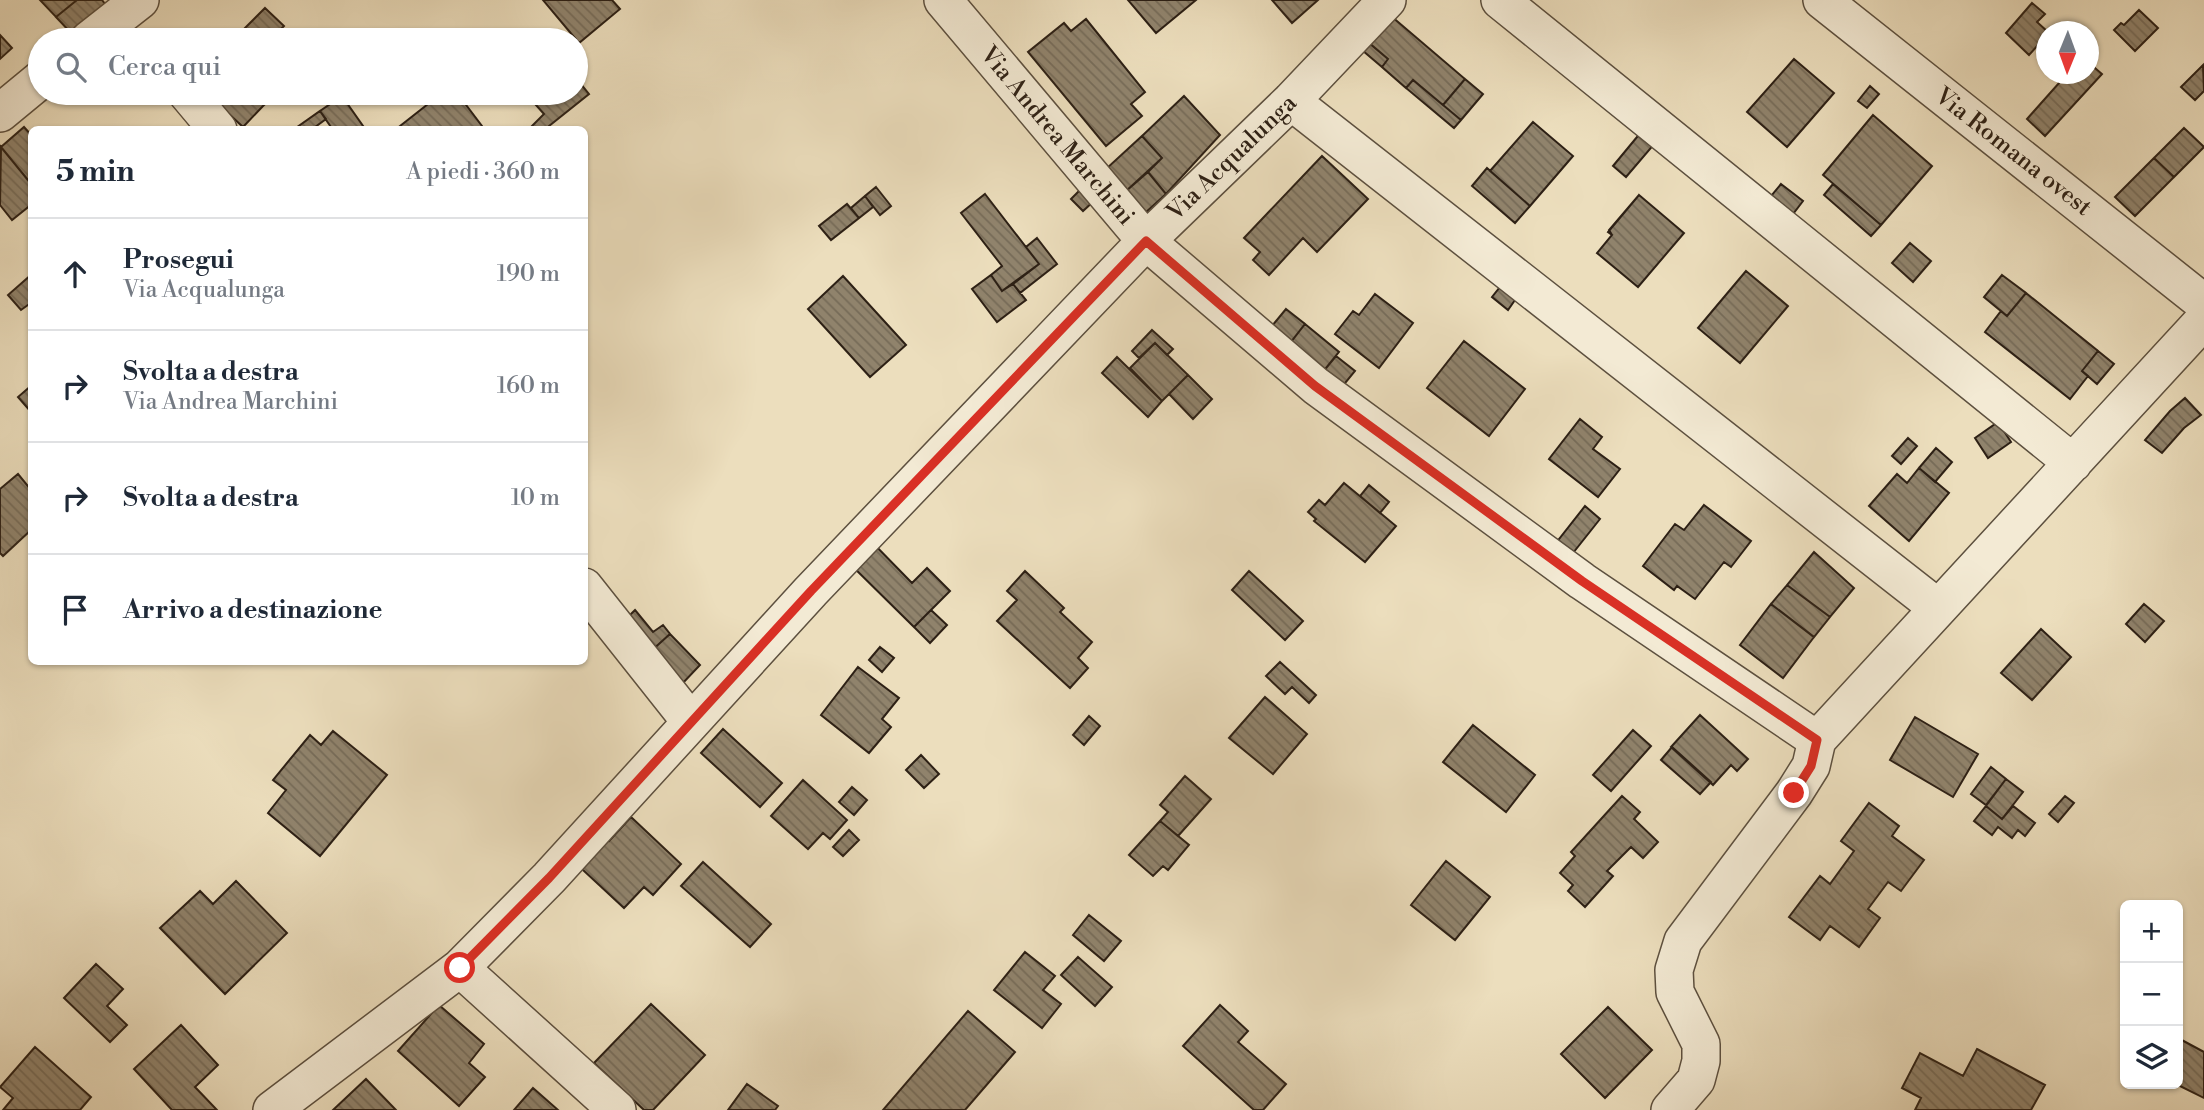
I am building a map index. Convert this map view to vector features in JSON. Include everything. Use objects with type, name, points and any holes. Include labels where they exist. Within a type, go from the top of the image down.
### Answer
[{"type":"street","points":[[114,28],[140,0]]},
{"type":"street","name":"Via Andrea Marchini","points":[[943,0],[1146,241],[1315,386],[1582,581],[1817,740]]},
{"type":"street","name":"Via Acqualunga","points":[[272,1110],[460,968],[549,878],[811,591],[1146,241],[1291,101],[1387,0]]},
{"type":"street","points":[[1500,0],[2073,463]]},
{"type":"street","name":"Via Romana ovest","points":[[1822,0],[2204,303]]},
{"type":"street","points":[[0,113],[28,90]]},
{"type":"street","points":[[1291,101],[1938,608]]},
{"type":"street","points":[[197,105],[215,126]]},
{"type":"street","points":[[1670,1110],[1696,1080],[1701,1061],[1701,1044],[1675,992],[1674,970],[1683,941],[1794,793],[1811,766],[1817,740],[2204,320]]},
{"type":"street","points":[[588,592],[691,722]]},
{"type":"street","points":[[460,968],[617,1110]]},
{"type":"building","points":[[40,0],[77,0],[56,17]]},
{"type":"building","points":[[77,0],[102,0],[105,4],[80,28],[66,28],[56,17]]},
{"type":"building","points":[[543,0],[612,0],[620,9],[588,36],[588,28],[566,28]]},
{"type":"building","points":[[1128,0],[1196,0],[1156,33]]},
{"type":"building","points":[[1272,0],[1318,0],[1292,23]]},
{"type":"building","points":[[2032,3],[2045,14],[2036,21],[2036,47],[2029,55],[2006,33]]},
{"type":"building","points":[[265,8],[284,26],[282,28],[245,28]]},
{"type":"building","points":[[1384,10],[1465,79],[1443,105],[1413,80],[1406,88],[1382,67],[1388,59],[1361,36]]},
{"type":"building","points":[[2139,10],[2158,28],[2135,51],[2114,30],[2121,23],[2124,25]]},
{"type":"building","points":[[1086,19],[1145,92],[1131,104],[1142,116],[1106,146],[1028,52],[1064,23],[1071,31]]},
{"type":"building","points":[[0,35],[12,48],[0,59]]},
{"type":"building","points":[[1363,38],[1388,59],[1382,67],[1356,45]]},
{"type":"building","points":[[1794,59],[1834,93],[1787,147],[1747,112]]},
{"type":"building","points":[[2203,65],[2204,91],[2195,100],[2181,87]]},
{"type":"building","points":[[1465,79],[1483,94],[1461,120],[1443,105]]},
{"type":"building","points":[[1413,80],[1461,120],[1454,128],[1406,88]]},
{"type":"building","points":[[2058,84],[2093,84],[2045,136],[2027,119]]},
{"type":"building","points":[[1870,86],[1879,94],[1867,108],[1858,101]]},
{"type":"building","points":[[1184,96],[1220,135],[1166,194],[1148,172],[1162,158],[1142,136]]},
{"type":"building","points":[[219,105],[264,105],[242,126]]},
{"type":"building","points":[[329,105],[348,105],[363,126],[330,126],[320,111]]},
{"type":"building","points":[[427,105],[466,105],[482,126],[400,126]]},
{"type":"building","points":[[536,105],[575,105],[549,126],[532,126],[544,114]]},
{"type":"building","points":[[320,111],[326,119],[316,126],[299,126]]},
{"type":"building","points":[[1873,115],[1932,166],[1881,225],[1823,175]]},
{"type":"building","points":[[1533,122],[1573,156],[1530,206],[1490,171]]},
{"type":"building","points":[[24,127],[28,132],[28,180],[1,147]]},
{"type":"building","points":[[2184,128],[2204,147],[2174,177],[2154,158]]},
{"type":"building","points":[[1642,131],[1656,142],[1626,177],[1613,166]]},
{"type":"building","points":[[1142,136],[1162,158],[1125,192],[1106,169]]},
{"type":"building","points":[[1,147],[28,180],[28,207],[12,220],[0,205]]},
{"type":"building","points":[[1322,156],[1368,199],[1317,252],[1303,238],[1269,275],[1253,260],[1260,252],[1244,238]]},
{"type":"building","points":[[2154,158],[2174,177],[2135,216],[2115,197]]},
{"type":"building","points":[[1487,168],[1530,206],[1515,223],[1472,186]]},
{"type":"building","points":[[1148,172],[1166,194],[1144,214],[1125,192]]},
{"type":"building","points":[[1781,184],[1803,201],[1793,214],[1771,196]]},
{"type":"building","points":[[1833,184],[1881,225],[1871,236],[1824,195]]},
{"type":"building","points":[[876,187],[891,206],[880,215],[865,196]]},
{"type":"building","points":[[1082,188],[1095,200],[1083,211],[1071,199]]},
{"type":"building","points":[[985,194],[1039,264],[1002,291],[991,275],[1002,266],[961,213]]},
{"type":"building","points":[[1639,195],[1684,233],[1638,287],[1597,253],[1612,235],[1608,232]]},
{"type":"building","points":[[1639,195],[1684,233],[1638,287],[1597,253],[1612,235],[1609,230]]},
{"type":"building","points":[[865,196],[873,207],[859,218],[851,208]]},
{"type":"building","points":[[847,204],[859,218],[831,240],[819,226]]},
{"type":"building","points":[[1037,238],[1057,264],[1020,293],[1013,284],[1039,264],[1026,247]]},
{"type":"building","points":[[1910,243],[1931,261],[1913,282],[1892,263]]},
{"type":"building","points":[[1746,271],[1788,306],[1740,363],[1698,328]]},
{"type":"building","points":[[991,275],[1002,291],[1013,284],[1026,300],[997,322],[972,289]]},
{"type":"building","points":[[2002,275],[2026,293],[2007,316],[1984,297]]},
{"type":"building","points":[[843,276],[906,345],[870,377],[808,309]]},
{"type":"building","points":[[28,278],[28,305],[21,310],[8,295]]},
{"type":"building","points":[[1500,287],[1515,300],[1508,310],[1492,297]]},
{"type":"building","points":[[2026,293],[2098,351],[2082,371],[2088,376],[2070,399],[1985,332],[2001,311],[2007,316]]},
{"type":"building","points":[[1375,294],[1413,323],[1379,368],[1335,334],[1353,311],[1359,315]]},
{"type":"building","points":[[1286,309],[1305,324],[1287,347],[1267,332]]},
{"type":"building","points":[[1305,324],[1339,352],[1322,373],[1287,347]]},
{"type":"building","points":[[1152,330],[1173,349],[1167,355],[1155,343],[1139,358],[1132,351]]},
{"type":"building","points":[[1464,341],[1525,389],[1489,436],[1427,388]]},
{"type":"building","points":[[1155,343],[1188,375],[1162,401],[1130,368]]},
{"type":"building","points":[[2098,351],[2114,364],[2097,384],[2082,371]]},
{"type":"building","points":[[1336,356],[1355,371],[1341,388],[1322,373]]},
{"type":"building","points":[[1117,357],[1162,401],[1148,417],[1102,373]]},
{"type":"building","points":[[1188,375],[1212,399],[1193,419],[1169,394]]},
{"type":"building","points":[[28,388],[28,408],[18,397]]},
{"type":"building","points":[[2185,398],[2201,415],[2184,428],[2162,453],[2145,440]]},
{"type":"building","points":[[1580,419],[1602,437],[1593,449],[1620,469],[1598,497],[1549,459]]},
{"type":"building","points":[[1998,422],[2011,442],[1988,458],[1975,438]]},
{"type":"building","points":[[1908,438],[1917,446],[1901,464],[1892,456]]},
{"type":"building","points":[[1936,448],[1952,462],[1935,482],[1919,468]]},
{"type":"building","points":[[1919,468],[1949,493],[1909,541],[1869,506],[1897,474],[1907,483]]},
{"type":"building","points":[[18,474],[28,486],[28,533],[3,556],[0,553],[0,489]]},
{"type":"building","points":[[1344,483],[1396,526],[1365,562],[1314,521],[1316,519],[1308,512],[1319,500],[1325,505]]},
{"type":"building","points":[[1344,483],[1396,526],[1365,562],[1314,521],[1316,519],[1308,512],[1319,500],[1325,505]]},
{"type":"building","points":[[1369,485],[1389,502],[1380,513],[1360,496]]},
{"type":"building","points":[[1704,505],[1751,541],[1731,567],[1724,562],[1695,599],[1677,586],[1674,590],[1643,566],[1675,524],[1684,530]]},
{"type":"building","points":[[1585,506],[1600,519],[1573,553],[1556,543]]},
{"type":"building","points":[[866,536],[912,583],[927,568],[950,591],[914,627],[844,558]]},
{"type":"building","points":[[1814,552],[1854,588],[1830,617],[1787,585]]},
{"type":"building","points":[[1025,571],[1064,608],[1060,612],[1092,642],[1078,658],[1088,668],[1070,688],[997,621],[1017,600],[1007,591]]},
{"type":"building","points":[[1249,571],[1303,621],[1285,640],[1232,590]]},
{"type":"building","points":[[1787,585],[1830,617],[1814,637],[1771,604]]},
{"type":"building","points":[[1771,604],[1814,637],[1783,678],[1740,645]]},
{"type":"building","points":[[2144,604],[2164,621],[2145,642],[2126,624]]},
{"type":"building","points":[[635,610],[653,632],[663,625],[670,634],[650,652],[628,617]]},
{"type":"building","points":[[931,610],[947,625],[930,643],[914,627]]},
{"type":"building","points":[[2041,629],[2071,657],[2032,700],[2001,673]]},
{"type":"building","points":[[670,634],[700,665],[681,685],[650,652]]},
{"type":"building","points":[[880,647],[894,658],[882,672],[869,660]]},
{"type":"building","points":[[1280,662],[1316,695],[1309,703],[1292,687],[1285,694],[1266,676]]},
{"type":"building","points":[[858,667],[899,698],[882,719],[891,727],[869,753],[821,715]]},
{"type":"building","points":[[1265,697],[1307,734],[1273,774],[1229,738]]},
{"type":"building","points":[[1700,715],[1748,759],[1737,771],[1731,765],[1713,785],[1671,747]]},
{"type":"building","points":[[1089,716],[1100,726],[1084,745],[1073,735]]},
{"type":"building","points":[[1915,717],[1978,754],[1953,797],[1890,760]]},
{"type":"building","points":[[1473,725],[1535,775],[1506,812],[1443,762]]},
{"type":"building","points":[[723,729],[782,783],[760,807],[701,753]]},
{"type":"building","points":[[1633,730],[1651,746],[1611,791],[1593,775]]},
{"type":"building","points":[[333,731],[387,775],[320,856],[268,813],[286,790],[273,780],[310,735],[321,745]]},
{"type":"building","points":[[1672,747],[1711,782],[1700,794],[1661,760]]},
{"type":"building","points":[[921,755],[939,774],[924,788],[906,770]]},
{"type":"building","points":[[1991,767],[2006,779],[1986,805],[1971,794]]},
{"type":"building","points":[[1185,776],[1211,799],[1178,836],[1160,821],[1168,812],[1160,805]]},
{"type":"building","points":[[2006,779],[2023,792],[2002,819],[1986,806]]},
{"type":"building","points":[[803,780],[847,820],[830,839],[823,833],[808,849],[771,816]]},
{"type":"building","points":[[852,787],[867,800],[854,815],[839,802]]},
{"type":"building","points":[[1622,796],[1640,812],[1634,819],[1658,842],[1643,858],[1631,847],[1607,871],[1613,876],[1585,907],[1568,891],[1573,885],[1560,873],[1575,856],[1571,852]]},
{"type":"building","points":[[2065,796],[2074,803],[2058,822],[2049,814]]},
{"type":"building","points":[[1869,803],[1899,826],[1892,836],[1924,860],[1901,891],[1888,882],[1868,909],[1880,918],[1859,947],[1830,926],[1820,940],[1789,917],[1820,876],[1830,884],[1854,851],[1841,841]]},
{"type":"building","points":[[1986,806],[2002,819],[2013,806],[2035,823],[2025,836],[2018,830],[2012,838],[1998,827],[1992,835],[1974,821]]},
{"type":"building","points":[[631,817],[681,864],[653,895],[644,887],[624,908],[570,858],[596,829],[609,841]]},
{"type":"building","points":[[1160,821],[1189,845],[1168,870],[1163,866],[1153,876],[1129,855]]},
{"type":"building","points":[[849,830],[859,840],[843,856],[833,847]]},
{"type":"building","points":[[1446,861],[1490,897],[1455,940],[1411,905]]},
{"type":"building","points":[[703,862],[771,924],[750,947],[681,886]]},
{"type":"building","points":[[236,881],[287,933],[225,994],[160,928],[200,891],[213,904]]},
{"type":"building","points":[[1089,915],[1121,941],[1104,961],[1073,935]]},
{"type":"building","points":[[1025,952],[1055,976],[1043,990],[1061,1004],[1042,1028],[994,990]]},
{"type":"building","points":[[1078,957],[1112,987],[1095,1006],[1061,975]]},
{"type":"building","points":[[96,964],[123,989],[107,1006],[127,1025],[110,1042],[64,998]]},
{"type":"building","points":[[651,1004],[705,1055],[653,1110],[644,1110],[594,1063]]},
{"type":"building","points":[[439,1005],[484,1044],[469,1063],[485,1077],[459,1106],[398,1051]]},
{"type":"building","points":[[1220,1005],[1248,1031],[1238,1042],[1286,1084],[1263,1110],[1254,1110],[1183,1046]]},
{"type":"building","points":[[1608,1007],[1652,1050],[1605,1098],[1561,1054]]},
{"type":"building","points":[[968,1011],[1015,1052],[965,1110],[883,1110]]},
{"type":"building","points":[[181,1025],[218,1065],[195,1087],[217,1110],[172,1110],[134,1069]]},
{"type":"building","points":[[2183,1041],[2204,1052],[2204,1098],[2183,1088]]},
{"type":"building","points":[[35,1047],[91,1097],[80,1110],[3,1110],[13,1098],[0,1087]]},
{"type":"building","points":[[1977,1049],[2045,1085],[2031,1110],[1915,1110],[1921,1098],[1902,1088],[1920,1053],[1963,1076]]},
{"type":"building","points":[[366,1079],[396,1110],[333,1110]]},
{"type":"building","points":[[747,1084],[778,1106],[775,1110],[728,1110]]},
{"type":"building","points":[[533,1088],[558,1110],[514,1110]]},
{"type":"route","points":[[460,968],[549,878],[811,591],[1146,241],[1315,386],[1582,581],[1817,740],[1811,766],[1794,793]]}]
